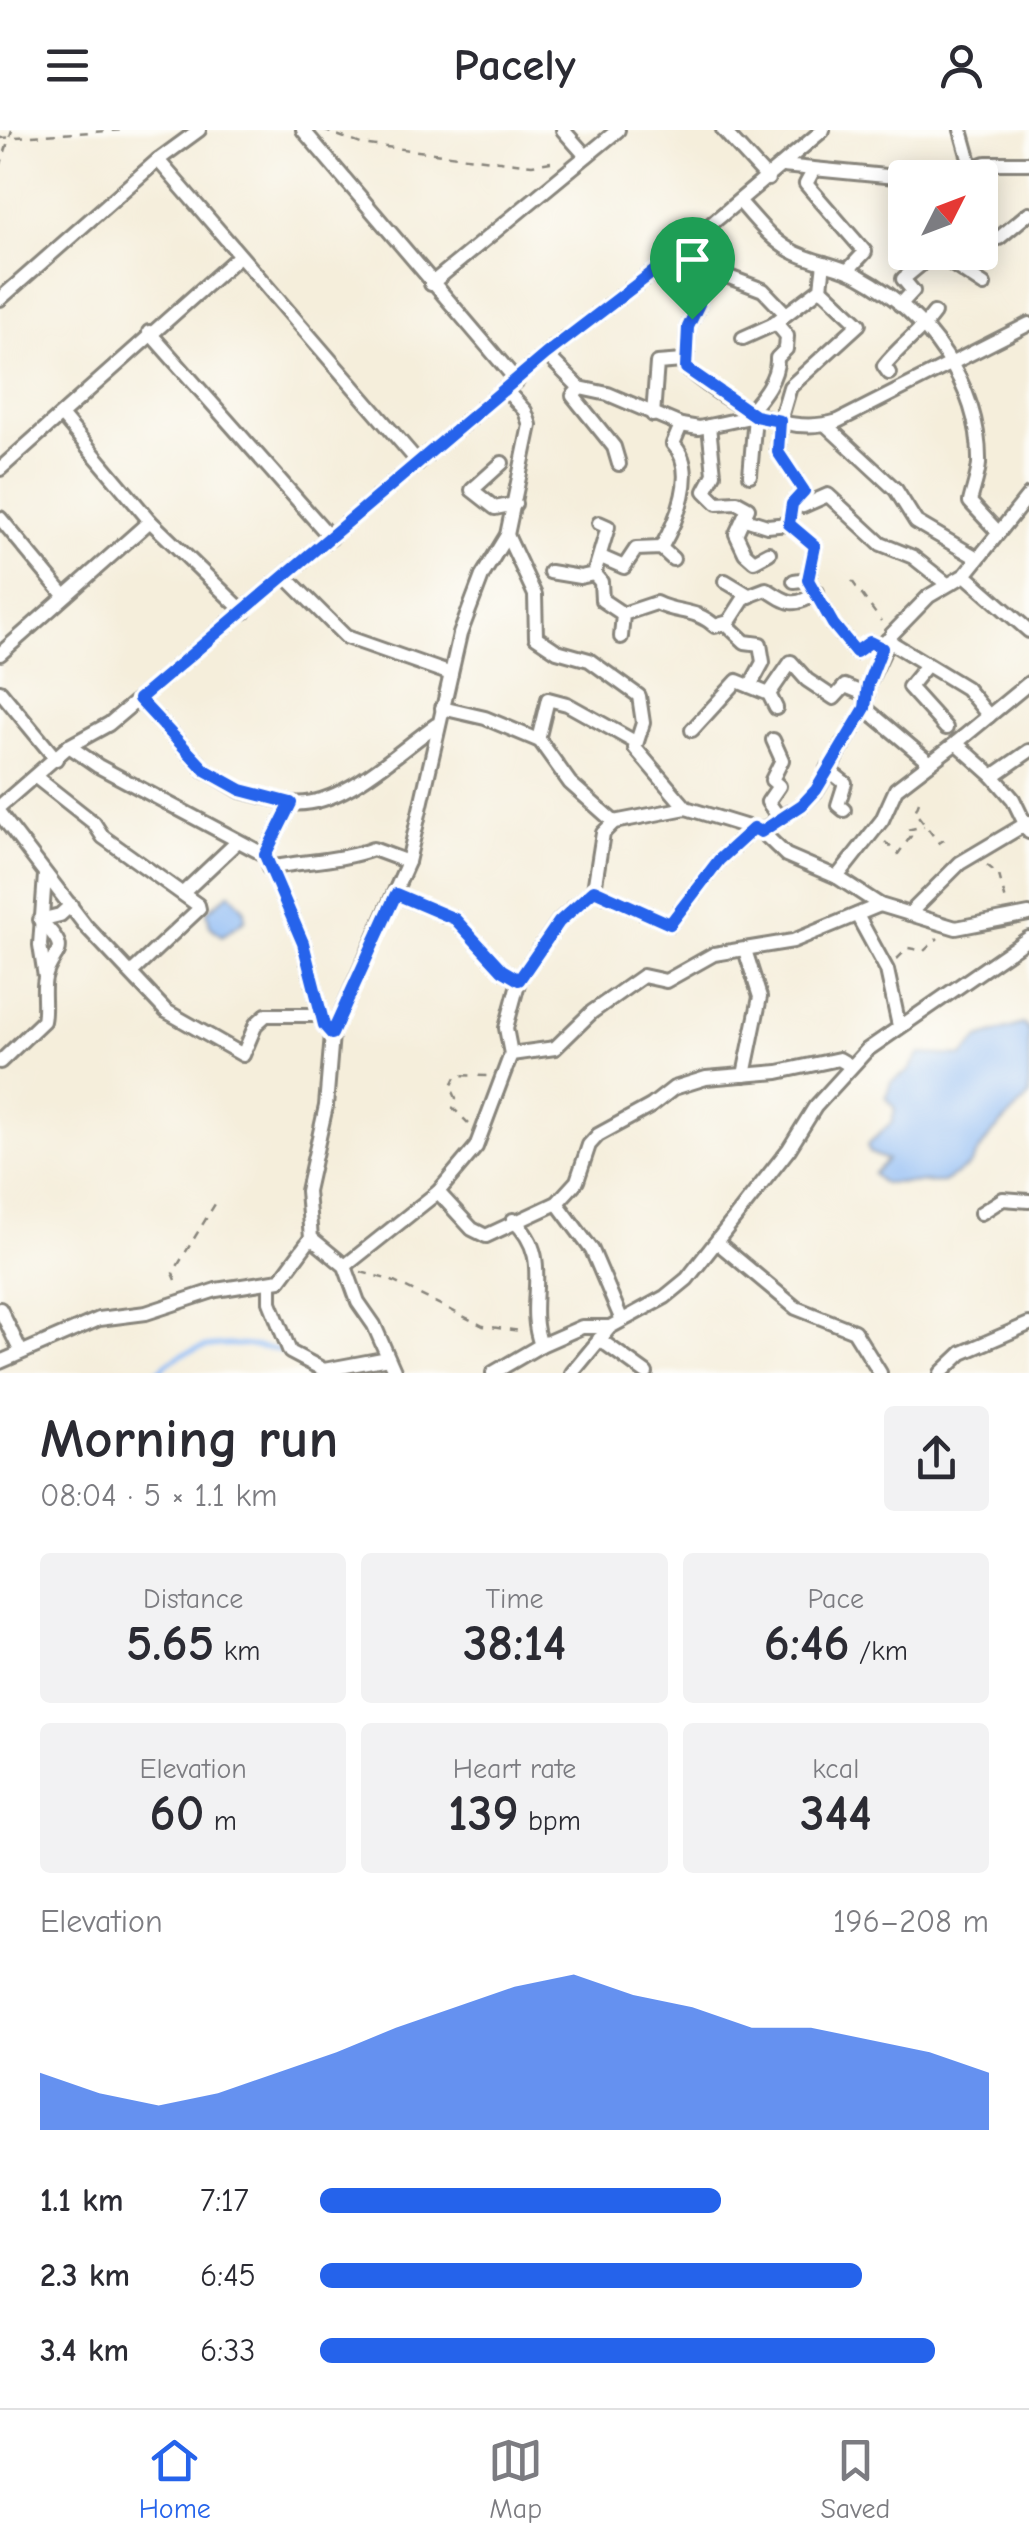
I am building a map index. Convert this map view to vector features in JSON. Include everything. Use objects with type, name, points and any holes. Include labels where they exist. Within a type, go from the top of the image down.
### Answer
[{"type":"street","points":[[0,299],[158,160],[199,130]]},
{"type":"street","points":[[303,130],[518,381]]},
{"type":"street","points":[[563,130],[586,156]]},
{"type":"street","points":[[431,284],[618,130]]},
{"type":"street","points":[[723,130],[768,178]]},
{"type":"street","points":[[321,1015],[266,1015],[256,1024],[248,1050],[236,1055],[166,1011],[113,956],[45,875],[0,810],[69,746],[109,724],[546,354],[666,262],[823,130]]},
{"type":"street","points":[[961,130],[968,160]]},
{"type":"street","points":[[158,160],[419,463]]},
{"type":"street","points":[[998,166],[1028,165]]},
{"type":"street","points":[[784,166],[888,177]]},
{"type":"street","points":[[813,171],[806,184],[865,252],[848,270]]},
{"type":"street","points":[[740,202],[788,249],[848,270],[900,306],[924,327],[951,361],[977,447],[979,465],[970,502],[998,532]]},
{"type":"street","points":[[999,238],[1029,212]]},
{"type":"street","points":[[690,242],[729,277],[763,290],[781,318],[787,336],[783,340],[786,349],[777,358],[778,368],[752,414],[750,476]]},
{"type":"street","points":[[0,468],[238,256]]},
{"type":"street","points":[[666,262],[699,304],[688,327],[684,361],[692,373],[752,414],[780,421],[826,425],[1029,324]]},
{"type":"street","points":[[743,338],[781,318],[822,288],[824,263]]},
{"type":"street","points":[[900,306],[912,291],[904,280],[915,270]]},
{"type":"street","points":[[961,270],[984,285]]},
{"type":"street","points":[[789,524],[792,504],[804,491],[778,452],[780,421],[790,387],[859,324],[822,288]]},
{"type":"street","points":[[889,373],[884,366],[901,342],[924,327],[934,314]]},
{"type":"street","points":[[149,332],[331,538]]},
{"type":"street","points":[[546,354],[580,388],[608,394],[681,425],[709,426],[752,414]]},
{"type":"street","points":[[653,415],[658,401],[656,363],[684,361]]},
{"type":"street","points":[[580,388],[573,396],[614,446],[619,464]]},
{"type":"street","points":[[0,1362],[98,1319],[146,1313],[216,1290],[280,1280],[311,1238],[307,1191],[326,1106],[332,1034],[408,862],[436,725],[473,600],[507,534],[515,504],[530,426],[525,412],[504,389]]},
{"type":"street","points":[[61,415],[150,521],[244,612]]},
{"type":"street","points":[[661,548],[680,514],[684,493],[680,451],[672,444],[681,425]]},
{"type":"street","points":[[826,425],[896,490],[916,522],[977,558]]},
{"type":"street","points":[[709,426],[714,474],[705,491],[717,503],[737,502],[748,508],[736,534],[745,554],[754,561],[768,553]]},
{"type":"street","points":[[502,463],[472,490],[495,508],[515,504]]},
{"type":"street","points":[[799,500],[804,506],[828,494],[881,544],[913,558],[947,584]]},
{"type":"street","points":[[594,890],[670,924],[719,860],[757,830],[812,796],[866,701],[887,641],[947,584],[966,575],[1028,496]]},
{"type":"street","points":[[0,518],[62,594]]},
{"type":"street","points":[[745,518],[767,526],[789,524],[815,546],[801,580],[817,592],[833,624],[856,652],[870,642],[887,641],[966,688],[989,716]]},
{"type":"street","points":[[0,654],[62,594],[150,521]]},
{"type":"street","points":[[594,574],[608,527],[599,522]]},
{"type":"street","points":[[507,534],[536,595],[536,637],[557,652],[588,660],[639,696],[643,723],[635,742]]},
{"type":"street","points":[[601,558],[624,567],[636,549],[661,548],[673,559]]},
{"type":"street","points":[[550,572],[580,577],[594,574]]},
{"type":"street","points":[[594,574],[601,582],[602,600],[623,614]]},
{"type":"street","points":[[966,575],[1029,631]]},
{"type":"street","points":[[286,576],[346,637],[451,674]]},
{"type":"street","points":[[725,581],[750,596]]},
{"type":"street","points":[[623,614],[656,603],[668,610],[698,611],[714,626],[727,625],[750,596],[766,590],[784,604],[802,603],[817,592]]},
{"type":"street","points":[[621,637],[623,614]]},
{"type":"street","points":[[727,625],[744,642],[760,644],[763,662],[750,686]]},
{"type":"street","points":[[769,694],[791,662],[807,680],[834,698],[845,686],[866,701],[928,761]]},
{"type":"street","points":[[927,665],[910,687],[946,728]]},
{"type":"street","points":[[692,730],[737,680],[769,694],[776,708]]},
{"type":"street","points":[[837,877],[874,830],[896,789],[1029,683]]},
{"type":"street","points":[[0,691],[56,759]]},
{"type":"street","points":[[139,699],[205,770],[241,790],[302,804],[340,791],[436,725]]},
{"type":"street","points":[[538,740],[548,699],[568,704],[635,742],[686,808]]},
{"type":"street","points":[[442,708],[486,718],[538,740],[570,783],[614,822]]},
{"type":"street","points":[[772,740],[782,760],[772,780],[779,786],[768,802],[780,819]]},
{"type":"street","points":[[909,914],[949,872],[977,852],[1028,826],[1010,795],[956,743]]},
{"type":"street","points":[[69,746],[267,862],[303,943],[321,1015],[332,1034]]},
{"type":"street","points":[[993,776],[1029,751]]},
{"type":"street","points":[[827,769],[845,783],[838,804],[844,810]]},
{"type":"street","points":[[37,778],[94,823],[103,837],[183,892],[199,910],[132,972]]},
{"type":"street","points":[[267,862],[291,803]]},
{"type":"street","points":[[346,1266],[438,1192],[464,1166],[511,1054],[506,1028],[519,980],[559,922],[594,890],[600,838],[614,822],[686,808],[757,830],[786,855],[837,877],[880,904],[943,927],[1029,914]]},
{"type":"street","points":[[183,892],[238,842]]},
{"type":"street","points":[[267,862],[347,858],[372,848],[408,862]]},
{"type":"street","points":[[0,1062],[43,1021],[45,977],[59,959],[60,948],[40,920],[45,875]]},
{"type":"street","points":[[396,894],[455,919],[502,970],[519,980]]},
{"type":"street","points":[[511,1054],[555,1048],[592,1012],[643,976],[666,981],[714,954],[793,941],[880,904]]},
{"type":"street","points":[[40,920],[60,915],[71,905]]},
{"type":"street","points":[[856,915],[886,970],[899,1026]]},
{"type":"street","points":[[493,1373],[539,1340],[615,1322],[674,1291],[718,1243],[790,1149],[815,1107],[851,1066],[899,1026],[1029,938]]},
{"type":"street","points":[[744,950],[760,997],[744,1075]]},
{"type":"street","points":[[438,1192],[482,1235],[557,1203],[577,1181],[589,1145],[608,1127],[690,1080],[839,1060],[851,1066]]},
{"type":"street","points":[[981,1213],[1003,1199],[1029,1200]]},
{"type":"street","points":[[557,1203],[592,1250],[615,1322]]},
{"type":"street","points":[[513,1220],[528,1235],[534,1249],[533,1319],[539,1340]]},
{"type":"street","points":[[311,1238],[346,1266],[358,1302],[396,1373]]},
{"type":"street","points":[[718,1243],[796,1308],[852,1330],[880,1373]]},
{"type":"street","points":[[270,1283],[270,1302],[290,1352],[324,1370],[388,1358]]},
{"type":"street","points":[[0,1309],[20,1350]]},
{"type":"street","points":[[572,1373],[615,1322]]},
{"type":"street","points":[[941,1373],[962,1353],[1029,1324]]},
{"type":"street","points":[[600,1339],[646,1373]]},
{"type":"path","points":[[0,167],[12,130]]},
{"type":"path","points":[[0,138],[122,130]]},
{"type":"path","points":[[323,130],[361,144],[532,166],[586,156]]},
{"type":"path","points":[[852,581],[887,641]]},
{"type":"path","points":[[919,802],[914,812],[939,844],[950,836]]},
{"type":"path","points":[[874,830],[898,854],[911,836],[907,830],[924,826]]},
{"type":"path","points":[[977,852],[999,875],[1010,915]]},
{"type":"path","points":[[886,970],[908,948],[924,952],[943,927]]},
{"type":"path","points":[[480,1132],[453,1108],[456,1098],[451,1087],[458,1074],[472,1078],[481,1072],[501,1084]]},
{"type":"path","points":[[176,1280],[173,1273],[218,1199]]},
{"type":"path","points":[[346,1266],[390,1280],[483,1326],[539,1340]]},
{"type":"water","points":[[230,893],[245,910],[245,920],[222,936],[210,926],[207,911]]},
{"type":"water","points":[[1023,1024],[1029,1030],[1029,1096],[989,1137],[969,1166],[943,1182],[882,1183],[873,1174],[887,1160],[870,1153],[867,1145],[892,1122],[895,1109],[886,1097],[891,1082],[908,1072],[920,1054],[963,1056],[979,1038]]},
{"type":"waterway","points":[[157,1373],[185,1353],[218,1345],[287,1352]]},
{"type":"route","points":[[666,262],[697,298],[699,304],[692,319],[686,337],[686,368],[755,416],[780,421],[778,452],[804,491],[792,504],[789,524],[815,546],[808,580],[824,602],[833,624],[856,652],[870,642],[882,648],[868,684],[865,708],[812,796],[761,832],[754,828],[719,860],[673,923],[666,924],[594,890],[559,922],[544,950],[519,980],[502,970],[455,919],[396,894],[332,1034],[324,1025],[303,943],[280,898],[265,855],[291,803],[241,790],[205,770],[139,699],[546,354],[666,262]]}]
